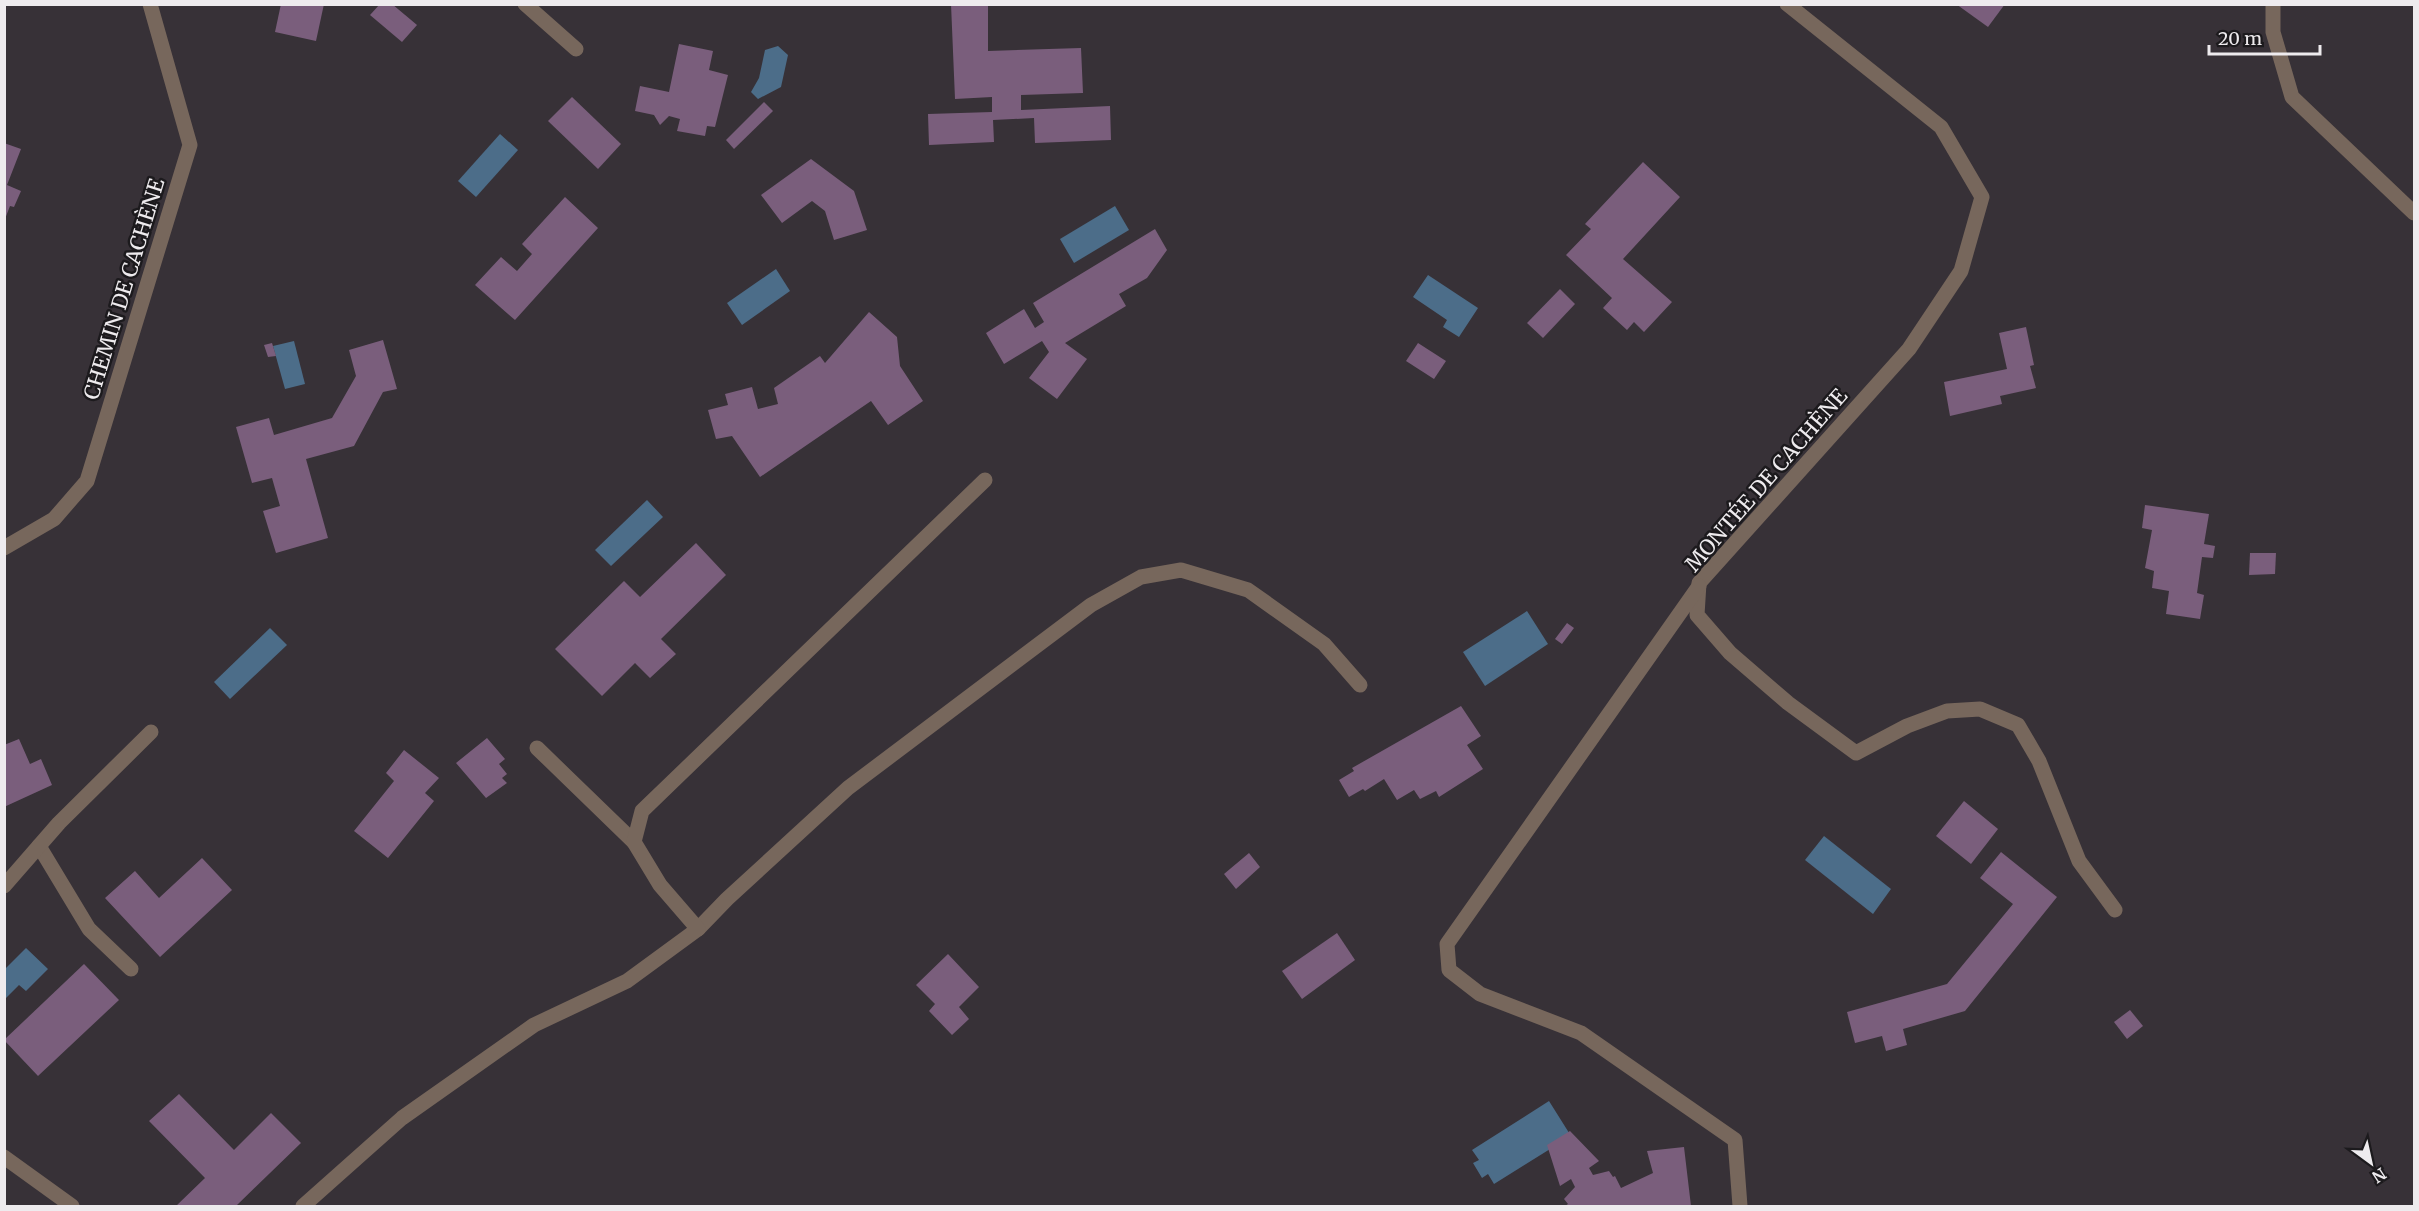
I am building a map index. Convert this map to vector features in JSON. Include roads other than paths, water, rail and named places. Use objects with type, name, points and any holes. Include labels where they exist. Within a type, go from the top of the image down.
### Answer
[{"type":"street","name":"CHEMIN DE CACHÈNE","points":[[4,548],[54,519],[87,481],[190,145],[150,4]]},
{"type":"street","points":[[525,4],[576,50]]},
{"type":"street","name":"MONTÉE DE CACHÈNE","points":[[1787,4],[1941,127],[1982,197],[1961,271],[1909,349],[1699,583],[1697,615],[1730,653],[1788,703],[1856,753],[1908,726],[1947,711],[1980,709],[2018,725],[2039,761],[2079,861],[2115,910]]},
{"type":"street","points":[[2273,4],[2273,32],[2292,97],[2415,213]]},
{"type":"street","points":[[634,842],[642,812],[986,480]]},
{"type":"street","points":[[303,1206],[402,1118],[421,1104],[534,1025],[627,981],[698,929],[727,899],[849,788],[1091,605],[1141,577],[1180,570],[1248,590],[1324,644],[1360,685]]},
{"type":"street","points":[[1699,586],[1447,944],[1449,970],[1480,994],[1581,1033],[1735,1140],[1740,1206]]},
{"type":"street","points":[[4,886],[59,823],[151,732]]},
{"type":"street","points":[[537,748],[634,842],[660,885],[698,929]]},
{"type":"street","points":[[39,846],[89,929],[131,969]]},
{"type":"street","points":[[4,1157],[72,1206]]},
{"type":"water","points":[[778,46],[788,55],[781,87],[758,99],[751,92],[759,78],[765,50]]},
{"type":"water","points":[[500,134],[518,150],[476,197],[458,181]]},
{"type":"water","points":[[1115,206],[1129,230],[1074,263],[1060,239]]},
{"type":"water","points":[[776,269],[790,291],[742,325],[727,303]]},
{"type":"water","points":[[1428,275],[1478,308],[1459,337],[1443,327],[1447,320],[1413,297]]},
{"type":"water","points":[[294,341],[305,384],[285,389],[273,346]]},
{"type":"water","points":[[647,500],[663,517],[611,566],[595,550]]},
{"type":"water","points":[[1527,611],[1548,644],[1485,686],[1463,652]]},
{"type":"water","points":[[270,628],[287,645],[230,699],[214,682]]},
{"type":"water","points":[[1824,836],[1891,889],[1873,914],[1805,860]]},
{"type":"water","points":[[26,948],[48,969],[26,991],[19,985],[5,999],[5,969]]},
{"type":"water","points":[[1549,1101],[1571,1136],[1494,1184],[1488,1174],[1482,1178],[1473,1163],[1479,1160],[1472,1150]]}]
